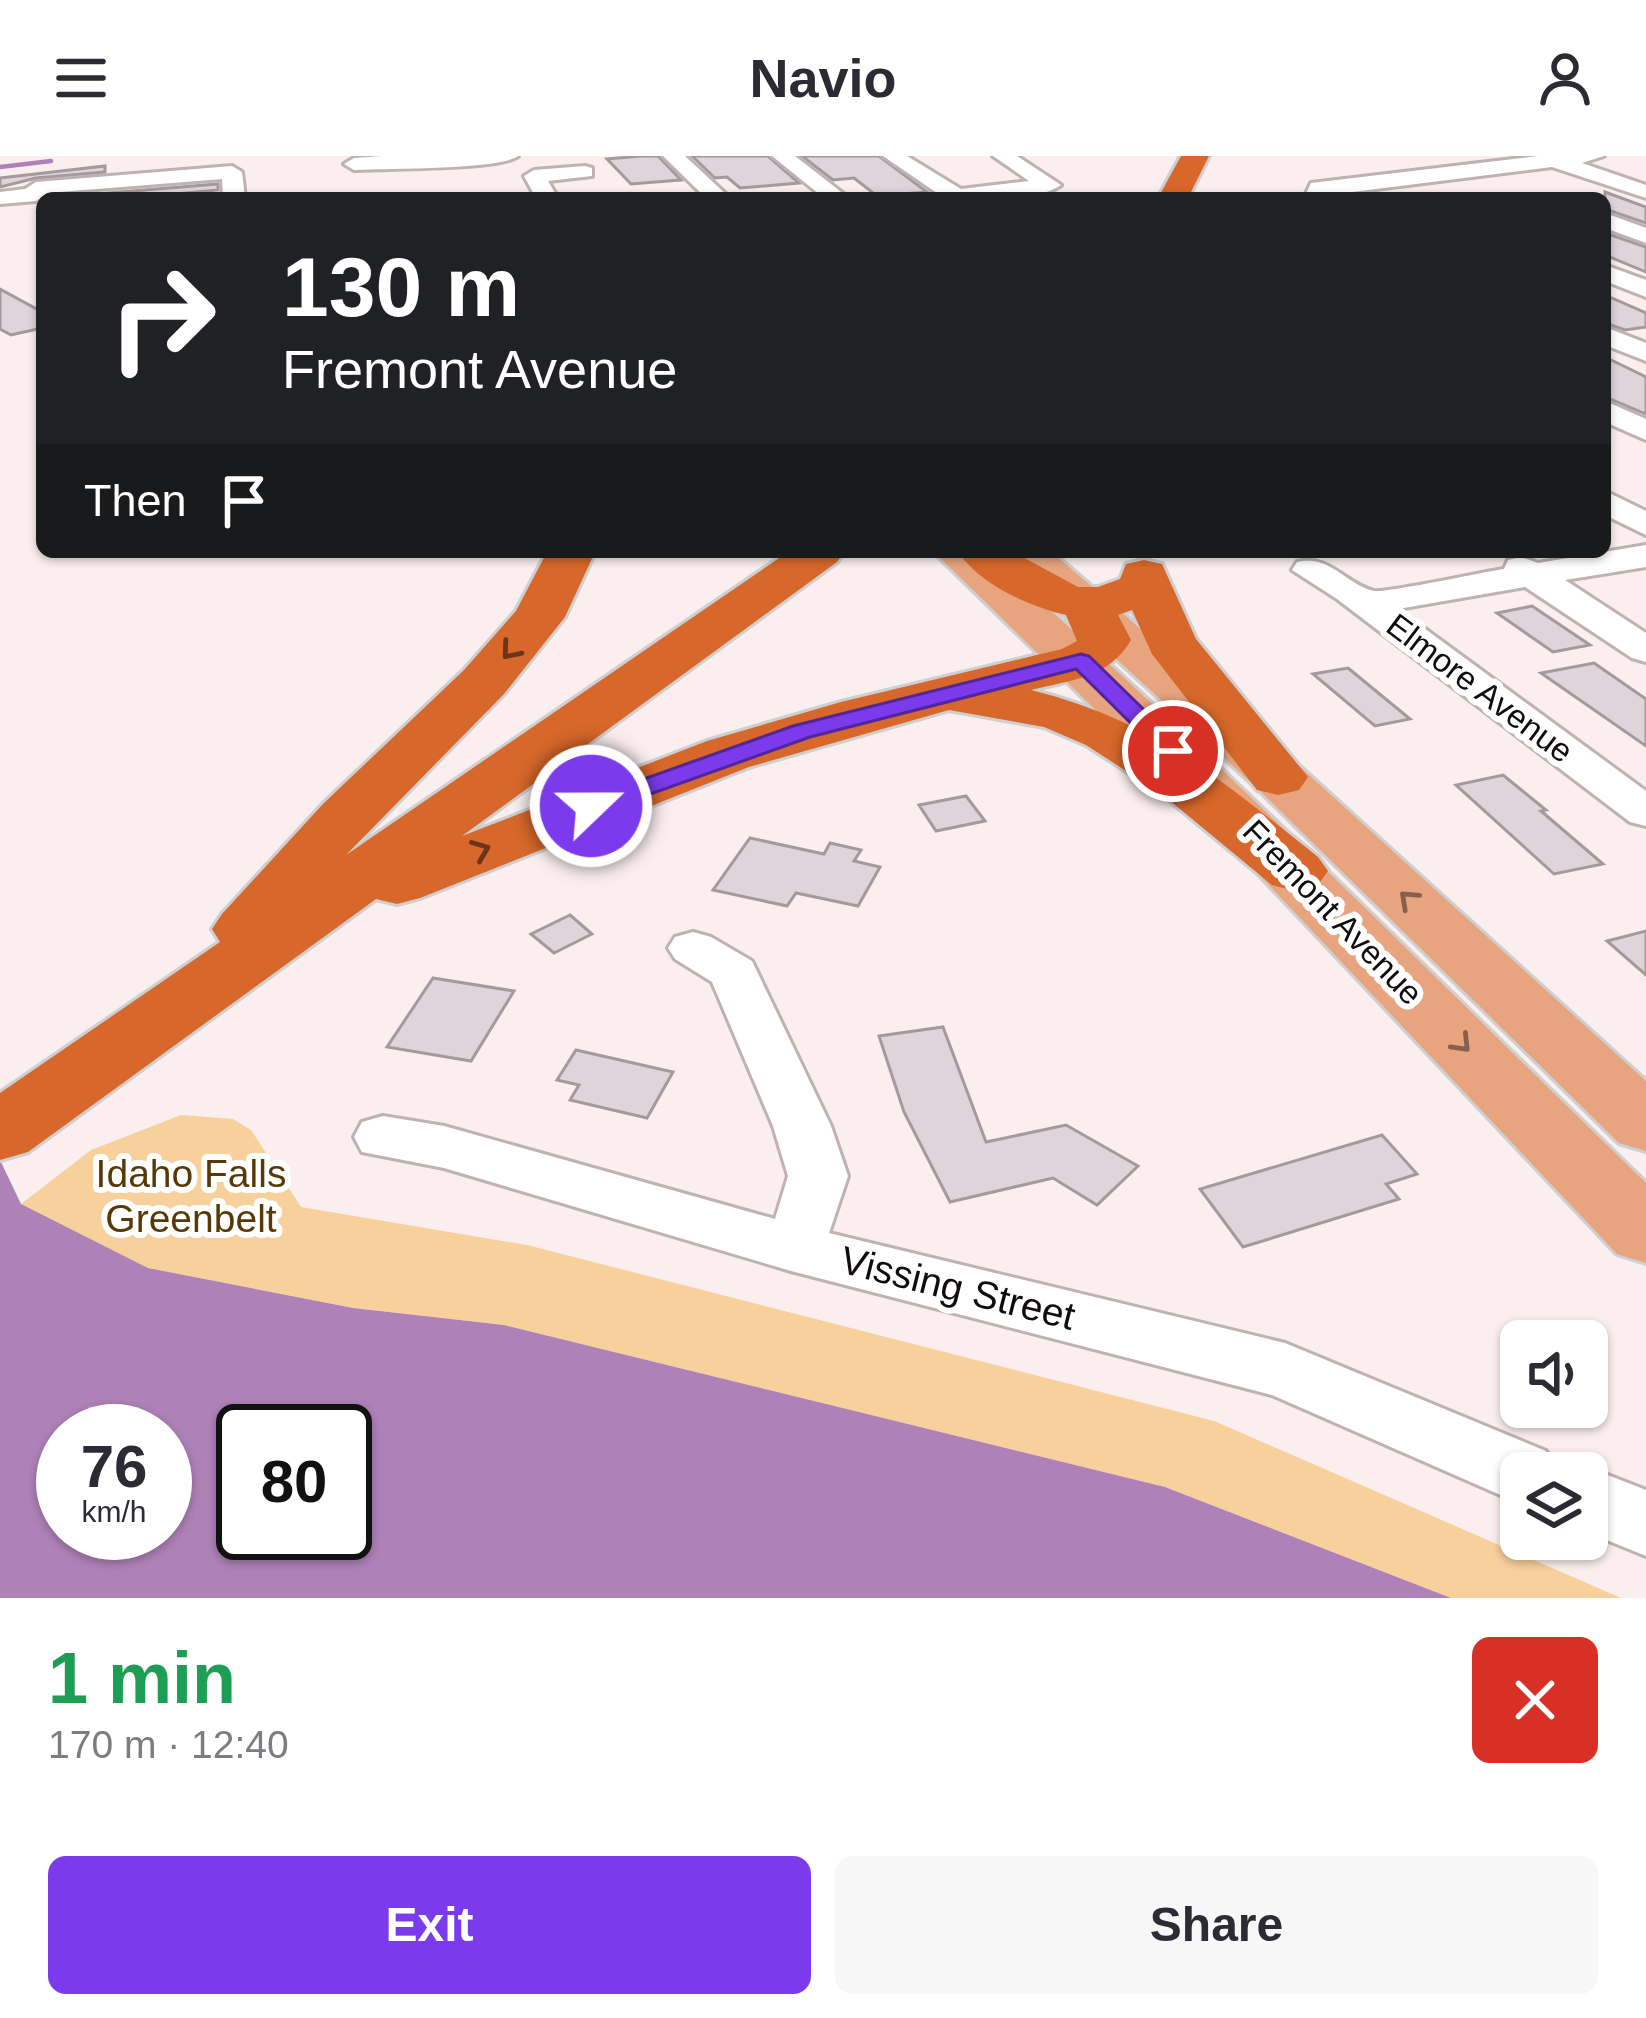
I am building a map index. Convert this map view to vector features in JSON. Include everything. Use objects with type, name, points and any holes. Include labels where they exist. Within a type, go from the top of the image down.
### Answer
[{"type":"highway","points":[[1176,192],[1195,156]]},
{"type":"highway","points":[[174,1010],[345,817],[484,682],[539,617],[568,558]]},
{"type":"highway","points":[[2,1131],[812,558]]},
{"type":"highway","points":[[295,925],[728,754],[919,700],[1084,632],[1126,596],[1146,564]]},
{"type":"highway","points":[[1146,564],[1171,643],[1278,777]]},
{"type":"highway","points":[[919,700],[988,700],[1041,707],[1094,724],[1138,746],[1295,871]]},
{"type":"main road","name":"Fremont Avenue","points":[[967,558],[1084,632],[1278,777],[1646,1124]]},
{"type":"main road","name":"Fremont Avenue","points":[[1018,558],[1295,871],[1646,1232]]},
{"type":"street","points":[[355,166],[508,156]]},
{"type":"street","points":[[521,156],[580,177]]},
{"type":"street","points":[[673,156],[712,192]]},
{"type":"street","points":[[782,156],[830,192]]},
{"type":"street","points":[[893,156],[950,192]]},
{"type":"street","points":[[1003,156],[1050,185],[1007,192]]},
{"type":"street","points":[[1318,192],[1345,183],[1594,156]]},
{"type":"street","points":[[1558,159],[1646,192]]},
{"type":"street","points":[[0,198],[129,165],[231,164]]},
{"type":"street","points":[[1476,170],[1527,190]]},
{"type":"street","points":[[1386,179],[1416,192]]},
{"type":"street","points":[[1611,222],[1646,236]]},
{"type":"street","points":[[1611,337],[1646,353]]},
{"type":"street","points":[[1611,413],[1646,431]]},
{"type":"street","points":[[1611,505],[1646,525]]},
{"type":"street","points":[[1366,603],[1646,556]]},
{"type":"street","points":[[1506,558],[1646,650]]},
{"type":"street","name":"Elmore Avenue","points":[[1310,570],[1366,603],[1646,812]]},
{"type":"street","points":[[693,948],[734,973],[802,1126],[818,1176],[809,1212],[790,1247]]},
{"type":"street","name":"Vissing Street","points":[[382,1137],[489,1159],[790,1247],[1285,1371],[1500,1464]]},
{"type":"street","points":[[1608,1507],[1646,1522]]},
{"type":"green space","name":"Idaho Falls Greenbelt","points":[[181,1115],[233,1119],[251,1130],[301,1207],[527,1245],[1214,1421],[1500,1545],[1500,1560],[1534,1560],[1621,1598],[1451,1598],[1165,1487],[504,1325],[353,1308],[148,1268],[21,1204],[91,1150]]},
{"type":"shaded area","points":[[0,1160],[21,1204],[148,1268],[353,1308],[504,1325],[1165,1487],[1451,1598],[0,1598]]},
{"type":"building","points":[[658,156],[681,180],[631,184],[607,159]]},
{"type":"building","points":[[692,156],[768,156],[799,183],[740,188],[727,177],[715,178]]},
{"type":"building","points":[[802,156],[879,156],[927,192],[872,192],[854,178],[833,180]]},
{"type":"building","points":[[105,166],[105,172],[36,178],[0,187],[0,178]]},
{"type":"building","points":[[218,184],[218,190],[196,192],[121,192]]},
{"type":"building","points":[[1611,194],[1646,207],[1646,223],[1611,211]]},
{"type":"building","points":[[1611,235],[1646,247],[1646,272],[1611,257]]},
{"type":"building","points":[[0,289],[36,309],[36,329],[11,335],[0,329]]},
{"type":"building","points":[[1611,298],[1646,313],[1646,327],[1625,330],[1611,325]]},
{"type":"building","points":[[1611,360],[1646,377],[1646,414],[1611,399]]},
{"type":"building","points":[[1532,606],[1590,645],[1553,652],[1497,613]]},
{"type":"building","points":[[1594,663],[1646,699],[1646,746],[1541,673]]},
{"type":"building","points":[[1348,668],[1410,719],[1375,726],[1313,674]]},
{"type":"building","points":[[1503,775],[1603,864],[1554,874],[1456,785]]},
{"type":"building","points":[[966,796],[985,821],[936,831],[919,805]]},
{"type":"building","points":[[750,838],[824,854],[830,843],[861,850],[854,861],[880,867],[858,906],[796,893],[787,906],[713,890]]},
{"type":"building","points":[[570,915],[592,934],[554,953],[531,934]]},
{"type":"building","points":[[1646,931],[1646,975],[1607,941]]},
{"type":"building","points":[[433,978],[514,991],[471,1061],[387,1047]]},
{"type":"building","points":[[943,1027],[986,1142],[1066,1125],[1138,1166],[1097,1205],[1053,1178],[950,1202],[904,1112],[879,1036]]},
{"type":"building","points":[[576,1050],[673,1072],[647,1118],[570,1100],[579,1085],[557,1080]]},
{"type":"building","points":[[1382,1135],[1417,1174],[1386,1184],[1399,1199],[1243,1247],[1200,1189]]},
{"type":"waterway","points":[[0,167],[51,161]]},
{"type":"route","points":[[591,806],[802,731],[1081,661],[1173,751]]}]
